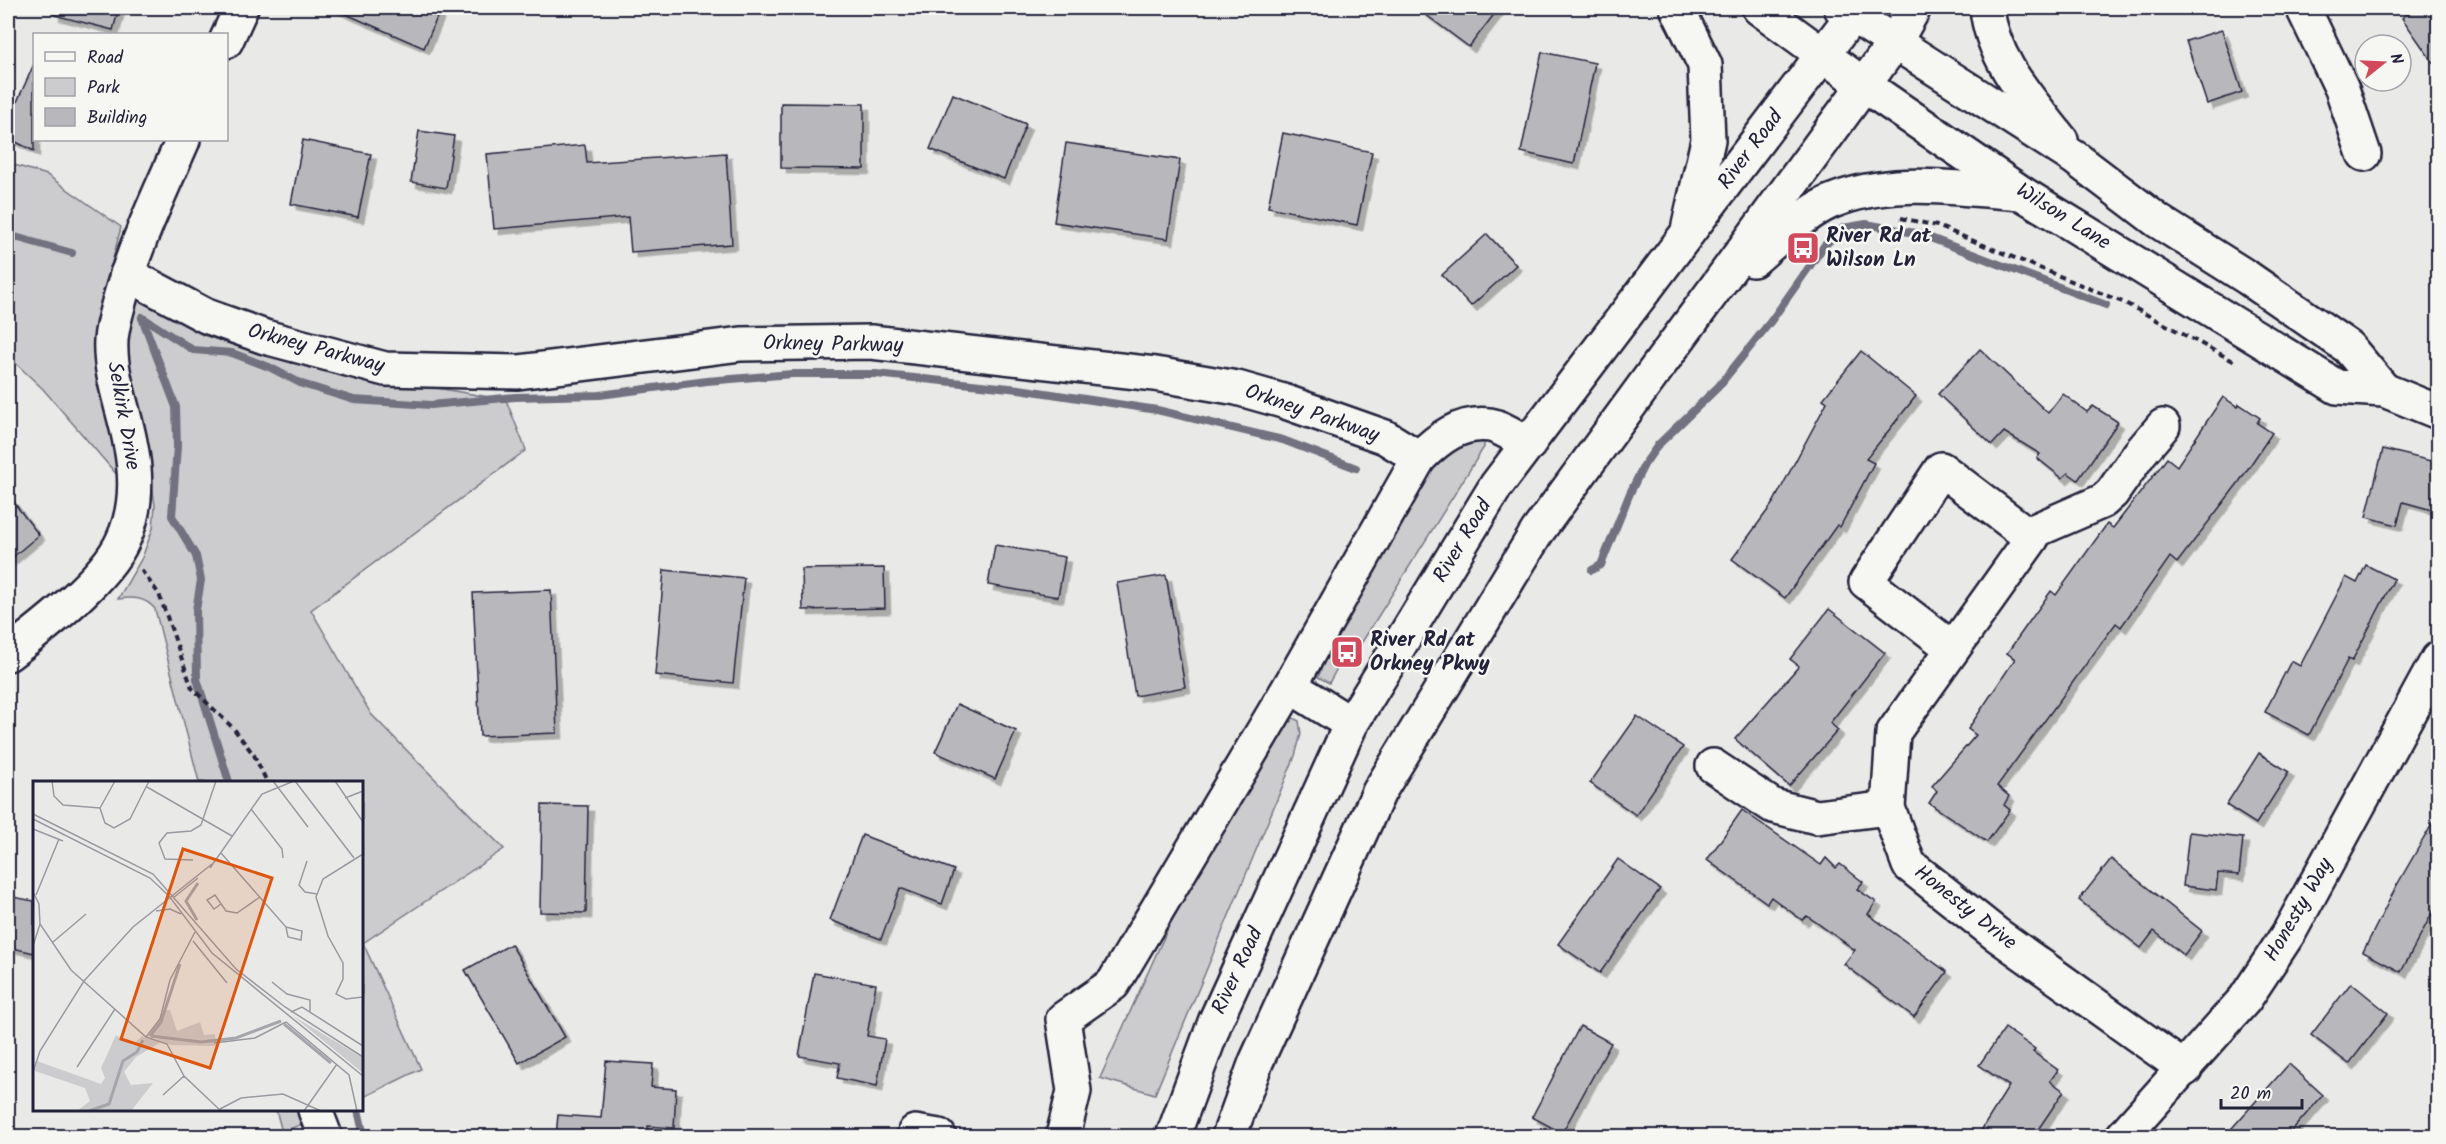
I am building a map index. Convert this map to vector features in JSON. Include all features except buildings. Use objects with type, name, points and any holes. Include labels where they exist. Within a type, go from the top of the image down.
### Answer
[{"type":"main road","points":[[228,37],[241,8]]},
{"type":"main road","points":[[1677,8],[1705,65],[1708,140],[1687,236]]},
{"type":"main road","name":"Wilson Lane","points":[[1759,8],[1864,85],[2023,194],[2337,387],[2384,390],[2439,412]]},
{"type":"main road","points":[[1229,1137],[1256,1062],[1379,792],[1537,532],[1895,42],[1914,8]]},
{"type":"main road","points":[[1987,8],[1988,22],[2005,65],[2075,158]]},
{"type":"main road","points":[[2303,8],[2342,89],[2364,154]]},
{"type":"main road","name":"River Road","points":[[1173,1137],[1215,1022],[1351,724],[1496,486],[1823,54],[1851,10]]},
{"type":"main road","name":"Wilson Lane","points":[[1851,10],[1895,42],[2075,158],[2158,221],[2248,278],[2348,347],[2384,390]]},
{"type":"main road","name":"Selkirk Drive","points":[[8,654],[64,609],[104,568],[123,542],[133,511],[135,480],[131,444],[112,360],[111,340],[127,274],[183,141]]},
{"type":"main road","points":[[1713,294],[1786,232],[1828,203],[1851,195],[1900,185],[2023,194]]},
{"type":"main road","name":"Orkney Parkway","points":[[127,274],[206,316],[265,337],[386,369],[518,372],[741,344],[871,342],[1155,374],[1237,388],[1283,401],[1385,437],[1419,458]]},
{"type":"main road","points":[[1063,1137],[1074,1091],[1063,1019],[1113,984],[1290,686],[1419,458],[1435,442],[1453,431],[1473,425],[1491,426],[1528,444]]},
{"type":"main road","points":[[1953,649],[1866,582],[1941,469],[2027,534],[2103,501],[2112,493],[2140,453],[2163,426]]},
{"type":"main road","name":"Honesty Drive","points":[[2027,534],[2032,538],[1893,734],[1888,808],[1908,865],[1996,934],[2185,1069]]},
{"type":"main road","name":"Honesty Way","points":[[2123,1137],[2245,999],[2290,931],[2439,659]]},
{"type":"main road","points":[[1290,686],[1351,724]]},
{"type":"main road","points":[[1713,766],[1773,806],[1817,817],[1888,808]]},
{"type":"main road","points":[[315,1111],[325,1137]]},
{"type":"path","points":[[1892,216],[1937,226],[2125,303],[2240,364]]},
{"type":"path","points":[[123,542],[159,594],[192,688],[234,729],[254,755],[266,781]]},
{"type":"green space","points":[[8,163],[47,175],[121,227],[104,294],[118,476],[43,389],[8,356]]},
{"type":"green space","points":[[139,296],[203,335],[292,363],[506,400],[526,450],[311,610],[371,714],[504,849],[363,943],[363,781],[199,781],[155,609],[147,602],[138,599],[118,599],[142,558],[153,528],[155,505],[147,450],[127,356],[127,331]]},
{"type":"green space","points":[[1481,438],[1484,441],[1484,447],[1359,647],[1351,643],[1329,683],[1318,677],[1331,646],[1433,467],[1452,449]]},
{"type":"green space","points":[[1289,716],[1299,721],[1301,734],[1295,756],[1155,1094],[1100,1078],[1174,915],[1216,835]]},
{"type":"green space","points":[[363,943],[421,1069],[363,1098]]},
{"type":"green space","points":[[276,1111],[334,1111],[282,1132]]},
{"type":"waterway","points":[[1592,570],[1601,565],[1630,493],[1644,465],[1658,445],[1718,387],[1771,321],[1824,246],[1843,228],[1866,224],[1920,234],[2106,305]]},
{"type":"waterway","points":[[8,235],[72,253]]},
{"type":"waterway","points":[[142,317],[193,350],[232,353],[269,367],[302,384],[354,400],[431,405],[515,397],[600,395],[707,381],[792,374],[876,374],[1019,389],[1157,410],[1283,440],[1356,468]]},
{"type":"waterway","points":[[142,318],[176,407],[177,446],[172,516],[196,556],[201,580],[196,610],[197,679],[229,781]]},
{"type":"waterway","points":[[358,1111],[364,1136]]},
{"type":"place","name":"River Rd at Wilson Ln","points":[[1803,248]]},
{"type":"place","name":"River Rd at Orkney Pkwy","points":[[1347,652]]}]
